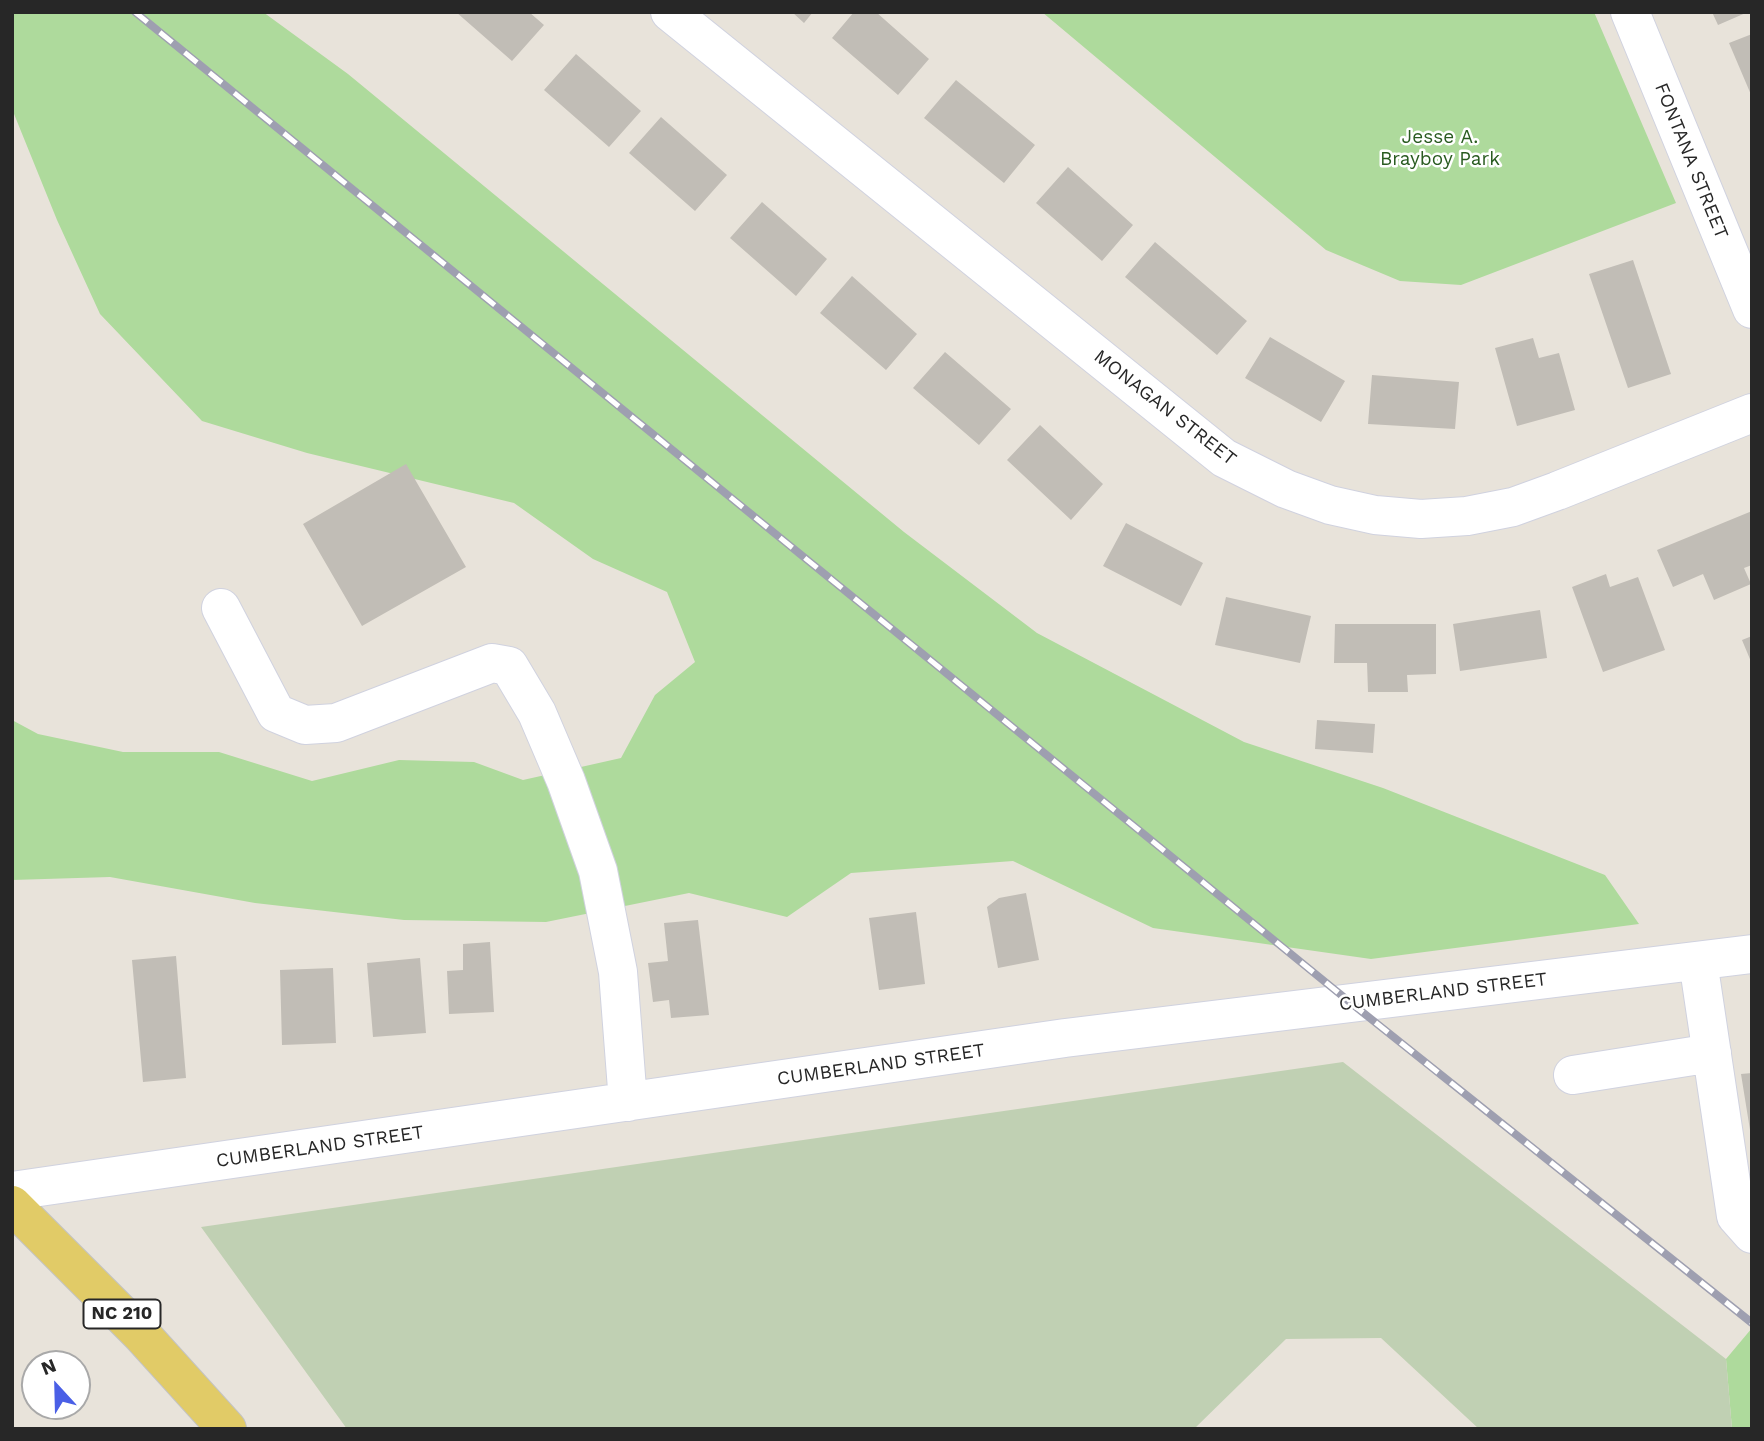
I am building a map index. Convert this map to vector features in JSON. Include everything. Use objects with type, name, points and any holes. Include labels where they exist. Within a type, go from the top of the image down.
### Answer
[{"type":"main road","name":"NC 210","points":[[12,1205],[141,1334],[227,1429]]},
{"type":"street","name":"MONAGAN STREET","points":[[670,12],[1224,458],[1286,489],[1330,505],[1375,515],[1422,519],[1467,516],[1513,507],[1752,413]]},
{"type":"street","name":"FONTANA STREET","points":[[1630,12],[1752,309]]},
{"type":"street","points":[[221,608],[276,713],[304,724],[336,723],[492,663],[509,666],[537,713],[566,781],[598,871],[618,972],[628,1102]]},
{"type":"street","name":"CUMBERLAND STREET","points":[[12,1191],[1065,1038],[1752,954]]},
{"type":"street","points":[[1698,961],[1736,1216],[1752,1234]]},
{"type":"street","points":[[1573,1075],[1712,1053]]},
{"type":"green space","points":[[12,12],[263,12],[348,74],[904,532],[1037,633],[1244,742],[1383,788],[1605,875],[1639,924],[1371,959],[1153,928],[1013,861],[851,873],[787,917],[689,893],[546,922],[404,920],[255,903],[110,877],[12,880],[12,720],[38,734],[123,752],[219,752],[312,781],[399,760],[474,762],[523,780],[621,758],[655,695],[695,662],[667,592],[593,559],[514,503],[307,453],[202,421],[100,314],[57,220],[12,109]]},
{"type":"green space","name":"Jesse A. Brayboy Park","points":[[1042,12],[1594,12],[1676,203],[1461,285],[1400,281],[1326,250]]},
{"type":"green space","points":[[1343,1062],[1726,1359],[1732,1429],[1479,1429],[1381,1338],[1286,1339],[1194,1429],[347,1429],[201,1227]]},
{"type":"green space","points":[[1752,1328],[1752,1429],[1732,1429],[1726,1359]]},
{"type":"building","points":[[456,12],[529,12],[544,25],[512,61]]},
{"type":"building","points":[[792,12],[813,12],[804,23]]},
{"type":"building","points":[[854,12],[876,12],[929,59],[898,95],[832,38]]},
{"type":"building","points":[[1712,12],[1748,12],[1718,25]]},
{"type":"building","points":[[1752,34],[1752,97],[1729,43]]},
{"type":"building","points":[[576,54],[641,111],[609,147],[544,90]]},
{"type":"building","points":[[956,80],[1035,145],[1004,183],[924,118]]},
{"type":"building","points":[[661,117],[727,175],[695,211],[629,153]]},
{"type":"building","points":[[1068,167],[1133,225],[1102,261],[1036,203]]},
{"type":"building","points":[[762,202],[827,259],[796,296],[730,238]]},
{"type":"building","points":[[1155,242],[1247,321],[1217,355],[1125,277]]},
{"type":"building","points":[[1633,260],[1671,374],[1628,388],[1589,274]]},
{"type":"building","points":[[852,276],[917,334],[886,370],[820,313]]},
{"type":"building","points":[[1270,337],[1345,381],[1321,422],[1245,378]]},
{"type":"building","points":[[1533,338],[1539,358],[1559,353],[1575,410],[1517,426],[1495,348]]},
{"type":"building","points":[[945,352],[1011,409],[979,445],[913,388]]},
{"type":"building","points":[[1372,375],[1459,382],[1455,429],[1368,424]]},
{"type":"building","points":[[1040,425],[1103,484],[1071,520],[1007,460]]},
{"type":"building","points":[[406,464],[466,567],[362,626],[303,524]]},
{"type":"building","points":[[1752,511],[1752,565],[1744,568],[1751,584],[1714,600],[1703,574],[1673,587],[1657,550]]},
{"type":"building","points":[[1126,523],[1203,563],[1181,606],[1103,566]]},
{"type":"building","points":[[1606,574],[1610,587],[1638,577],[1665,650],[1603,672],[1572,587]]},
{"type":"building","points":[[1226,597],[1311,616],[1300,663],[1215,645]]},
{"type":"building","points":[[1540,610],[1547,658],[1460,671],[1453,624]]},
{"type":"building","points":[[1335,624],[1436,624],[1436,674],[1407,675],[1408,692],[1368,692],[1367,663],[1334,663]]},
{"type":"building","points":[[1752,636],[1752,664],[1742,640]]},
{"type":"building","points":[[1317,720],[1375,724],[1373,753],[1315,749]]},
{"type":"building","points":[[1026,893],[1039,960],[998,968],[987,907],[999,898]]},
{"type":"building","points":[[916,912],[925,984],[879,990],[869,918]]},
{"type":"building","points":[[698,920],[709,1015],[671,1018],[669,1000],[653,1002],[648,963],[668,961],[664,923]]},
{"type":"building","points":[[490,942],[494,1012],[449,1014],[447,971],[463,970],[463,944]]},
{"type":"building","points":[[176,956],[186,1078],[143,1082],[132,960]]},
{"type":"building","points":[[420,958],[426,1033],[373,1037],[367,963]]},
{"type":"building","points":[[333,968],[336,1043],[282,1045],[280,970]]},
{"type":"building","points":[[1752,1073],[1752,1130],[1750,1130],[1741,1074]]},
{"type":"railway","points":[[135,12],[1351,1003],[1752,1323]]}]
